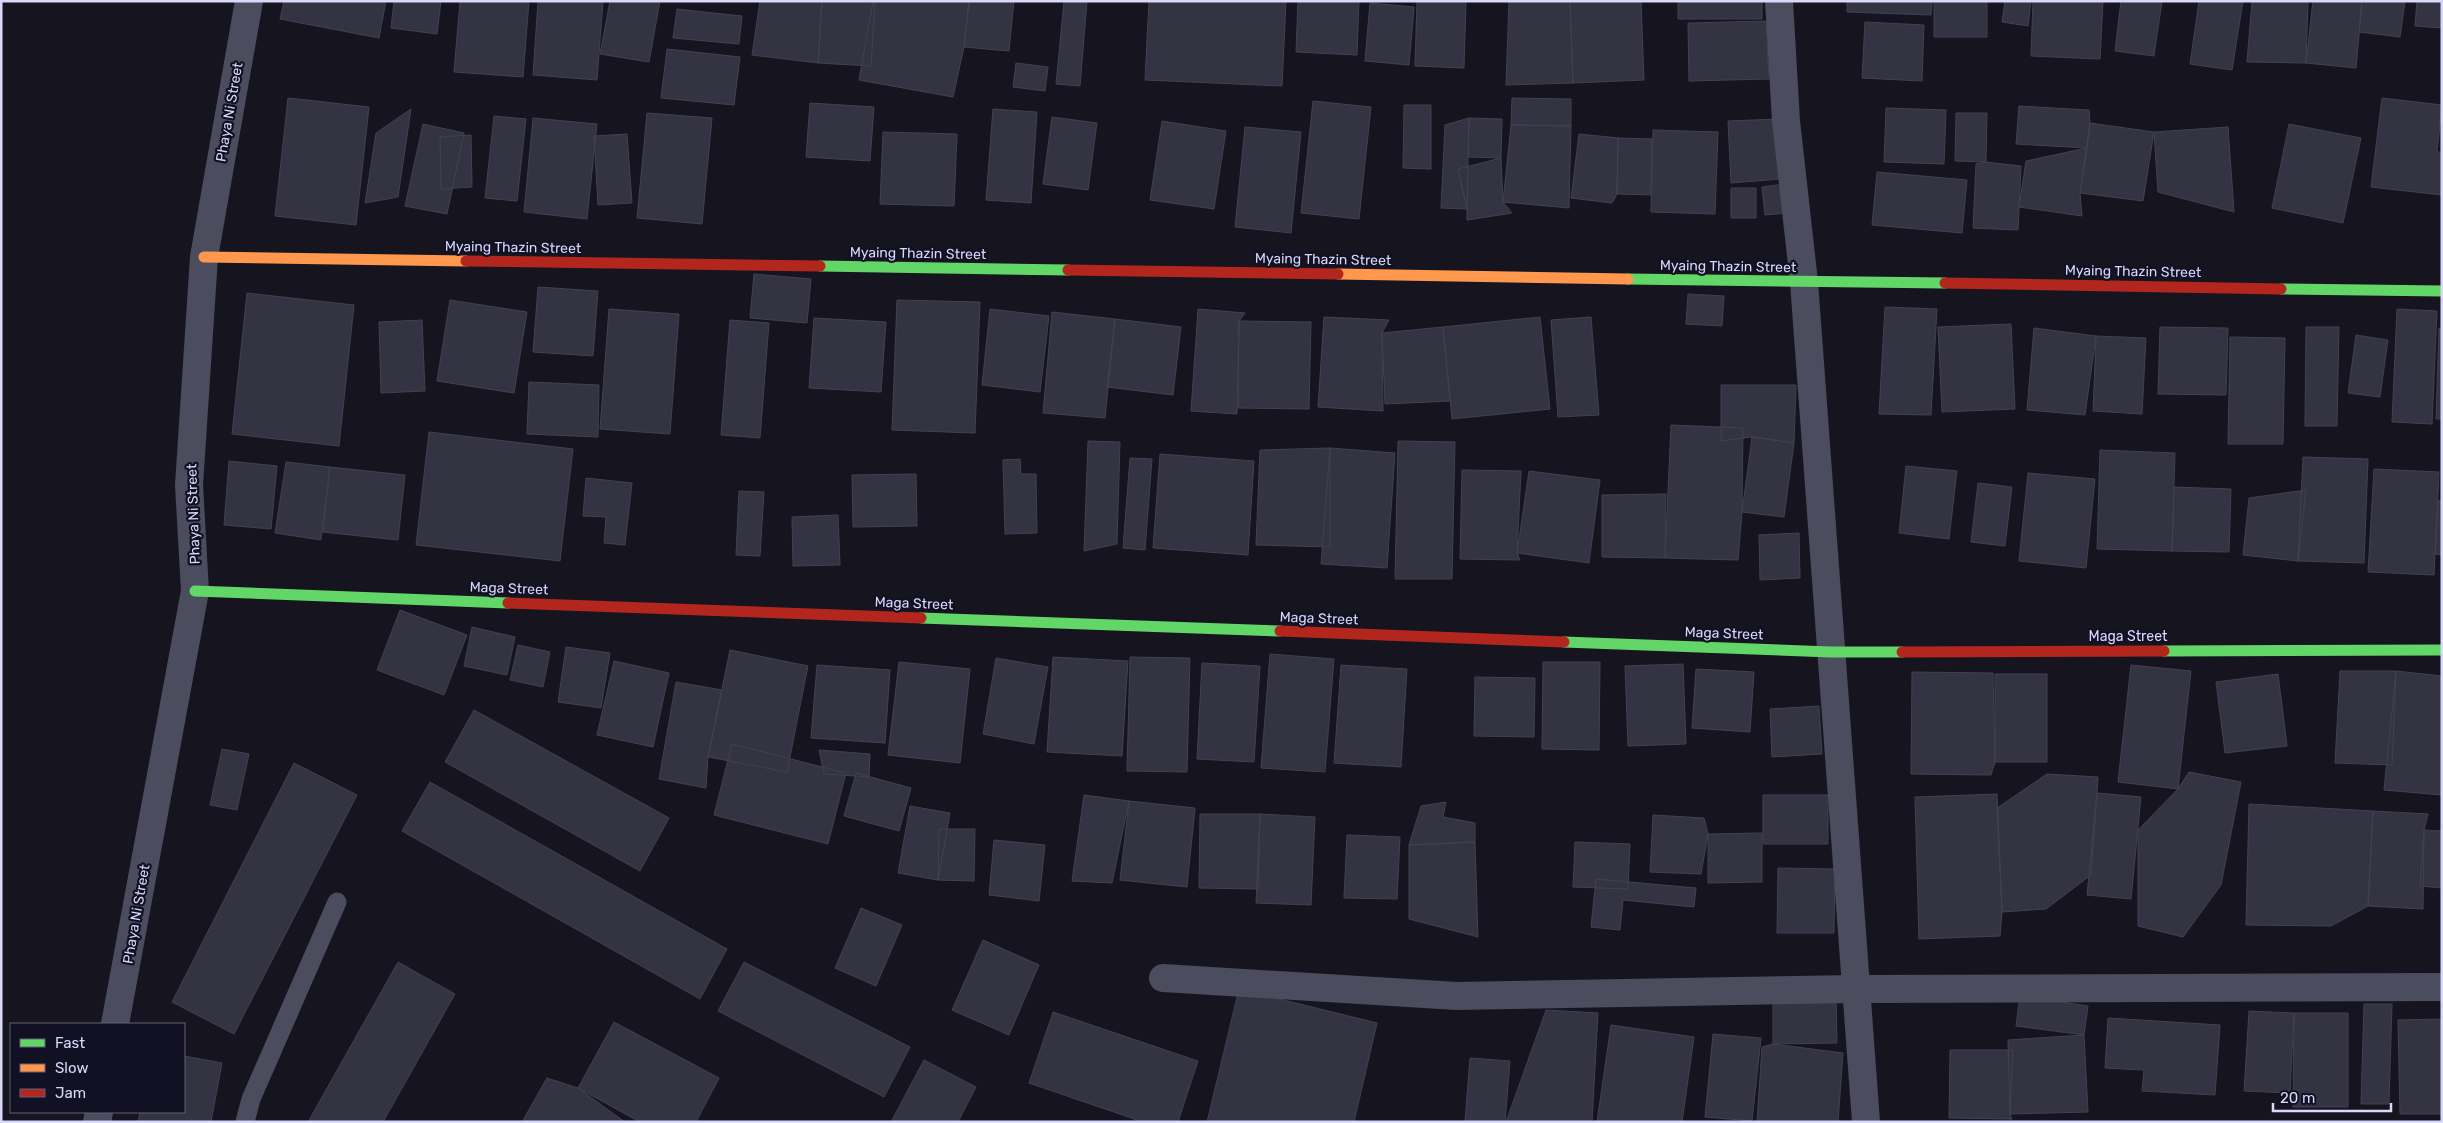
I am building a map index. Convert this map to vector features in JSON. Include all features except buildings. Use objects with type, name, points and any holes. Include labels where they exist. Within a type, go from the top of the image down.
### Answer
[{"type":"street","name":"Phaya Ni Street","points":[[115,1023],[195,591],[189,485],[204,257],[249,1]]},
{"type":"street","points":[[1779,1],[1786,121],[1804,282],[1866,1122]]},
{"type":"street","name":"Myaing Thazin Street","points":[[204,257],[2442,291]]},
{"type":"street","name":"Maga Street","points":[[195,591],[1831,652],[2442,650]]},
{"type":"street","points":[[1163,978],[1457,996],[1856,989],[2442,987]]},
{"type":"lane","points":[[245,1122],[251,1099],[337,902]]},
{"type":"traffic: fast","points":[[820,266],[1068,270]]},
{"type":"traffic: fast","points":[[1628,279],[1945,283]]},
{"type":"traffic: fast","points":[[2281,289],[2442,291]]},
{"type":"traffic: fast","points":[[195,591],[508,603]]},
{"type":"traffic: fast","points":[[921,618],[1280,631]]},
{"type":"traffic: fast","points":[[1564,642],[1831,652],[1902,652]]},
{"type":"traffic: fast","points":[[2164,651],[2442,650]]},
{"type":"traffic: slow","points":[[204,257],[466,261]]},
{"type":"traffic: slow","points":[[1338,274],[1628,279]]},
{"type":"traffic: jam","points":[[466,261],[820,266]]},
{"type":"traffic: jam","points":[[1068,270],[1338,274]]},
{"type":"traffic: jam","points":[[1945,283],[2281,289]]},
{"type":"traffic: jam","points":[[508,603],[921,618]]},
{"type":"traffic: jam","points":[[1280,631],[1564,642]]},
{"type":"traffic: jam","points":[[1902,652],[2164,651]]}]
